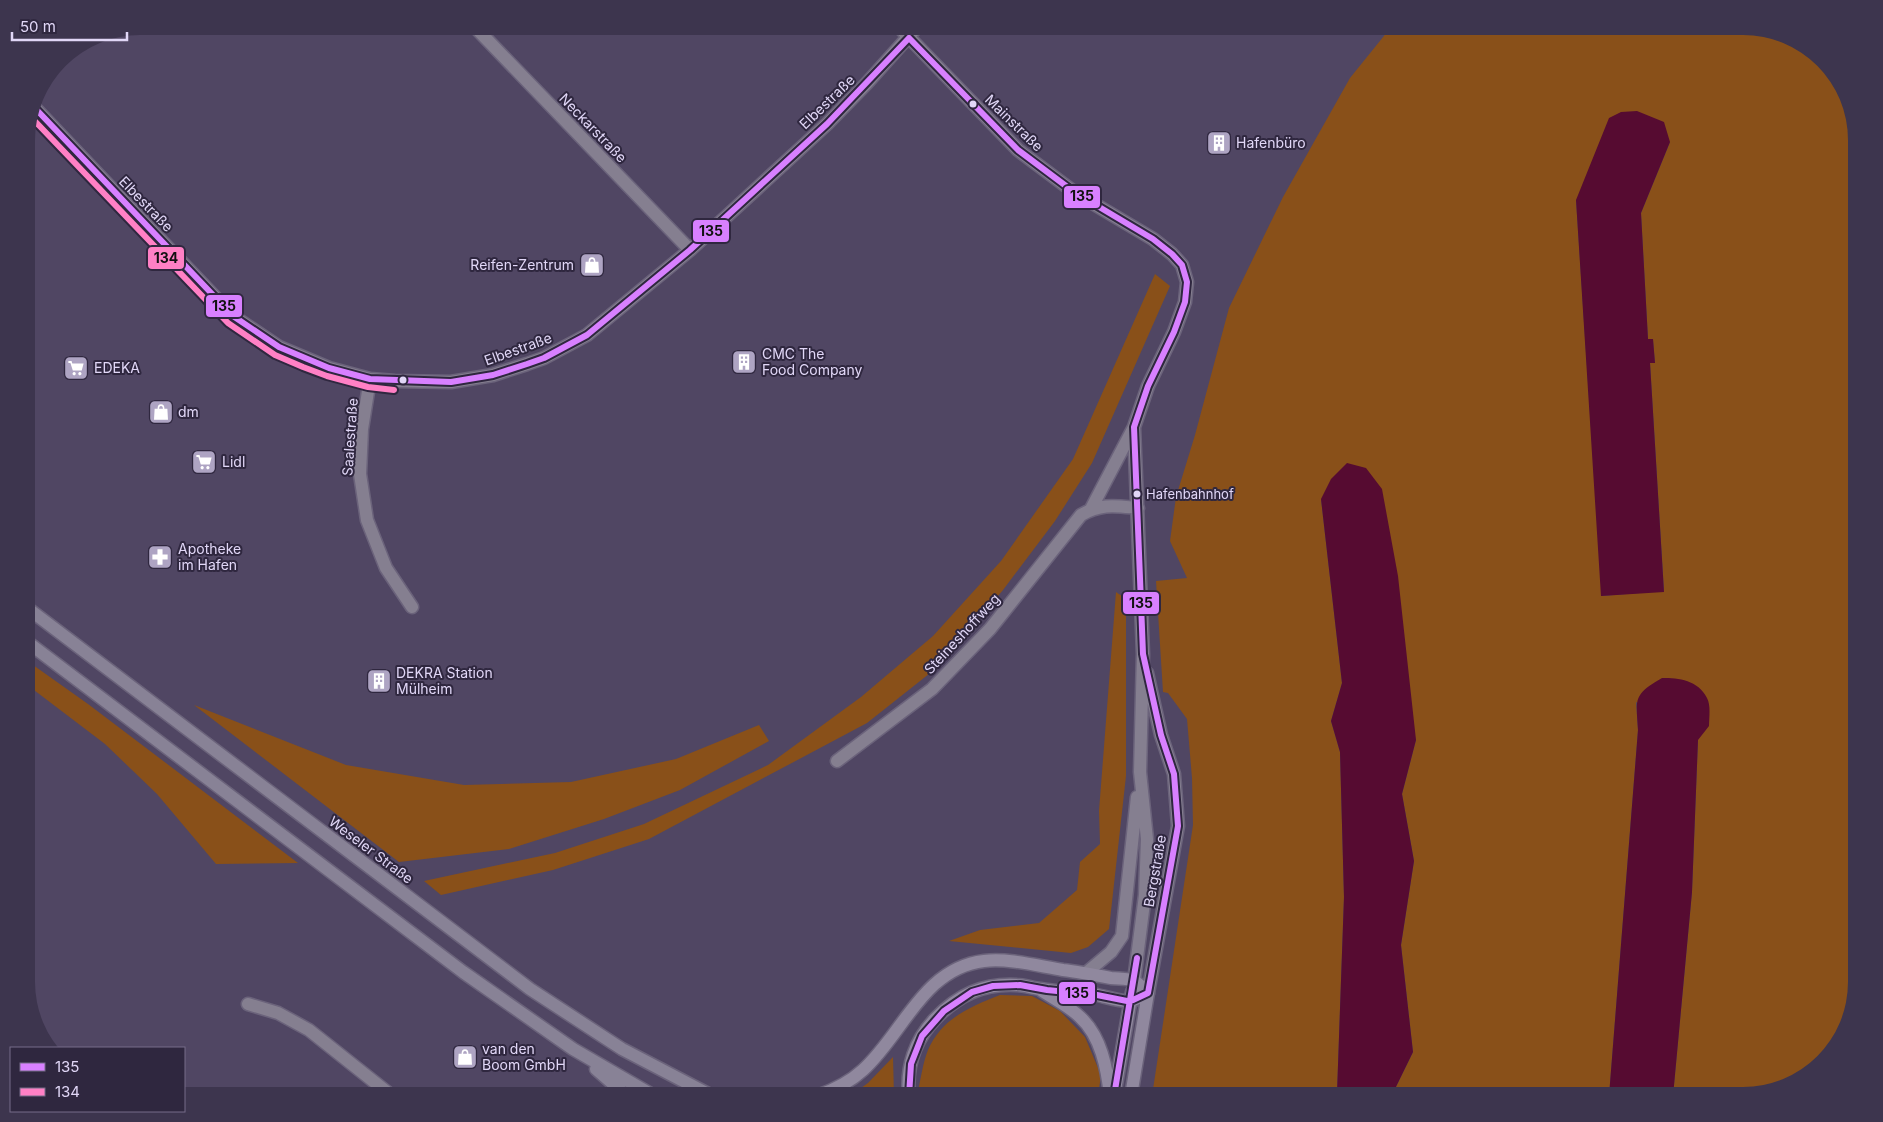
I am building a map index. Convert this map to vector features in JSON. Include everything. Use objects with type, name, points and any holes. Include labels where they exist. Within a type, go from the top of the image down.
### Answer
[{"type":"main road","name":"Weseler Straße","points":[[35,614],[530,989],[622,1049],[695,1087]]},
{"type":"main road","points":[[35,648],[463,972],[573,1049],[638,1087]]},
{"type":"main road","points":[[837,1087],[863,1071],[882,1050],[921,998],[942,978],[967,965],[983,961],[1000,960],[1086,973],[1134,981],[1148,993],[1131,1001],[1039,989],[1018,984],[996,985],[970,992],[955,1000],[931,1023],[914,1052],[908,1070],[909,1087]]},
{"type":"main road","name":"Bergstraße","points":[[1116,1087],[1134,981]]},
{"type":"main road","points":[[1039,989],[1081,1017],[1097,1040],[1108,1074],[1109,1087]]},
{"type":"main road","name":"Bergstraße","points":[[1132,1087],[1148,993]]},
{"type":"main road","points":[[573,1049],[617,1087]]},
{"type":"street","name":"Neckarstraße","points":[[483,35],[690,250]]},
{"type":"street","name":"Mainstraße","points":[[906,35],[1018,150],[1074,192],[1153,239],[1172,254],[1182,265],[1187,282]]},
{"type":"street","name":"Elbestraße","points":[[39,112],[232,316],[279,347],[329,368],[370,379],[395,382],[451,382],[493,375],[544,358],[587,335],[690,250],[827,124],[911,35]]},
{"type":"street","name":"Steineshoffweg","points":[[837,761],[932,689],[990,629],[1072,525],[1081,515],[1091,509],[1134,427],[1148,386],[1174,332],[1185,302],[1187,282]]},
{"type":"street","name":"Saalestraße","points":[[370,379],[362,429],[360,474],[367,520],[386,568],[412,607]]},
{"type":"street","name":"Bergstraße","points":[[1134,427],[1143,654],[1140,772],[1146,849],[1145,895],[1134,981]]},
{"type":"street","points":[[1091,509],[1108,505],[1138,508]]},
{"type":"street","name":"Bergstraße","points":[[1143,654],[1161,735],[1174,774],[1178,826],[1148,993]]},
{"type":"street","points":[[1086,973],[1111,952],[1122,936],[1140,772]]},
{"type":"street","points":[[248,1004],[278,1014],[309,1030],[381,1087]]},
{"type":"shaded area","points":[[1385,35],[1757,36],[1783,43],[1807,57],[1826,76],[1834,88],[1840,100],[1848,133],[1848,982],[1844,1009],[1834,1034],[1817,1056],[1795,1073],[1783,1079],[1757,1086],[1674,1087],[1692,892],[1698,740],[1636,702],[1638,730],[1610,1087],[1396,1087],[1413,1052],[1401,945],[1414,861],[1402,794],[1416,740],[1321,499],[1342,683],[1331,721],[1340,752],[1344,897],[1337,1087],[1153,1087],[1193,825],[1192,778],[1187,719],[1168,693],[1163,692],[1156,581],[1187,578],[1170,541],[1176,497],[1195,435],[1229,308],[1283,197],[1350,78]],"holes":[[[1670,142],[1641,213],[1648,339],[1653,340],[1655,363],[1650,363],[1664,591],[1602,596],[1576,200]]]},
{"type":"shaded area","points":[[1637,111],[1664,122],[1670,142],[1641,213],[1648,339],[1653,339],[1655,363],[1650,363],[1664,592],[1601,596],[1576,200],[1609,118],[1621,112]]},
{"type":"shaded area","points":[[1155,274],[1170,286],[1092,463],[1055,521],[1003,590],[939,666],[867,723],[649,839],[553,870],[441,895],[424,881],[555,853],[644,824],[768,765],[861,697],[933,636],[1001,561],[1073,459]]},
{"type":"shaded area","points":[[1347,463],[1366,468],[1382,489],[1398,576],[1416,740],[1402,794],[1414,861],[1401,945],[1413,1052],[1396,1087],[1337,1087],[1344,897],[1340,752],[1331,721],[1342,683],[1321,499],[1331,479]]},
{"type":"shaded area","points":[[1116,592],[1126,599],[1126,776],[1109,929],[1088,947],[1071,953],[949,941],[980,930],[1039,923],[1077,890],[1080,862],[1100,844],[1099,811]]},
{"type":"shaded area","points":[[35,666],[88,704],[298,863],[216,864],[157,794],[105,744],[35,691]]},
{"type":"shaded area","points":[[1662,678],[1688,681],[1699,687],[1703,692],[1707,698],[1710,712],[1709,726],[1698,740],[1692,892],[1674,1087],[1610,1087],[1638,730],[1637,704],[1641,693]]},
{"type":"shaded area","points":[[194,705],[346,765],[464,785],[571,782],[676,759],[759,725],[769,741],[680,790],[604,819],[509,849],[399,862]]},
{"type":"shaded area","points":[[1000,995],[1032,996],[1060,1011],[1085,1037],[1101,1075],[1099,1087],[919,1087],[926,1055],[934,1039],[949,1022],[978,1004]]},
{"type":"shaded area","points":[[893,1057],[894,1087],[862,1087]]},
{"type":"transit line","name":"135","points":[[39,112],[233,316],[279,347],[329,368],[370,379],[451,382],[493,375],[527,364],[544,358],[587,335],[690,250],[827,124],[909,38]]},
{"type":"transit line","name":"135","points":[[909,38],[1018,150],[1074,192],[1153,239],[1172,254],[1182,265],[1187,282],[1185,302],[1174,332],[1148,386],[1134,427],[1143,654],[1161,735],[1174,774],[1178,826],[1148,993],[1127,1001],[1020,985],[993,986],[972,992],[944,1011],[922,1036],[911,1064],[910,1087]]},
{"type":"transit line","name":"134","points":[[37,123],[228,323],[275,355],[303,367],[327,376],[368,387],[394,390]]},
{"type":"transit line","name":"135","points":[[1116,1087],[1137,958]]},
{"type":"place","name":"Hafenbüro","points":[[1219,143]]},
{"type":"place","name":"Reifen-Zentrum","points":[[592,265]]},
{"type":"place","name":"CMC The Food Company","points":[[744,362]]},
{"type":"place","name":"EDEKA","points":[[76,368]]},
{"type":"place","name":"dm","points":[[161,412]]},
{"type":"place","name":"Lidl","points":[[204,462]]},
{"type":"place","name":"Hafenbahnhof","points":[[1137,494]]},
{"type":"place","name":"Apotheke im Hafen","points":[[160,557]]},
{"type":"place","name":"DEKRA Station Mülheim","points":[[379,681]]},
{"type":"place","name":"van den Boom GmbH","points":[[465,1057]]}]
